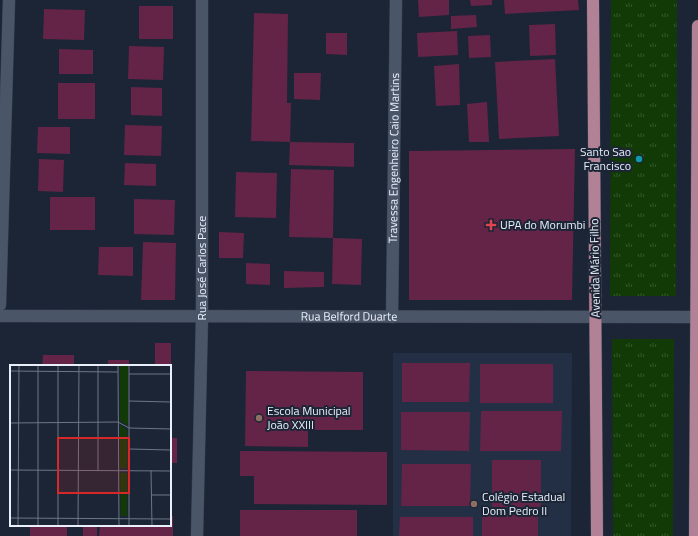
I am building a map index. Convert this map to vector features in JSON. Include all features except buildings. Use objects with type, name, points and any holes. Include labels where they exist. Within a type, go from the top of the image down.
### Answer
[{"type":"main road","name":"Avenida Mário Filho","points":[[593,0],[597,536]]},
{"type":"main road","points":[[695,536],[698,26]]},
{"type":"street","points":[[0,305],[9,0]]},
{"type":"street","name":"Rua José Carlos Pace","points":[[197,536],[202,316],[202,0]]},
{"type":"street","name":"Travessa Engenheiro Caio Martins","points":[[392,316],[396,0]]},
{"type":"street","name":"Rua Belford Duarte","points":[[0,316],[697,316]]},
{"type":"shaded area","points":[[393,353],[572,353],[571,536],[393,536]]},
{"type":"green space","points":[[611,0],[677,0],[676,296],[610,296]]},
{"type":"green space","points":[[612,339],[674,339],[673,536],[613,536]]},
{"type":"place","name":"Santo Sao Francisco","points":[[639,159]]},
{"type":"place","name":"UPA do Morumbi","points":[[491,225]]},
{"type":"place","name":"Escola Municipal João XXIII","points":[[259,418]]},
{"type":"place","name":"Colégio Estadual Dom Pedro II","points":[[474,504]]}]
